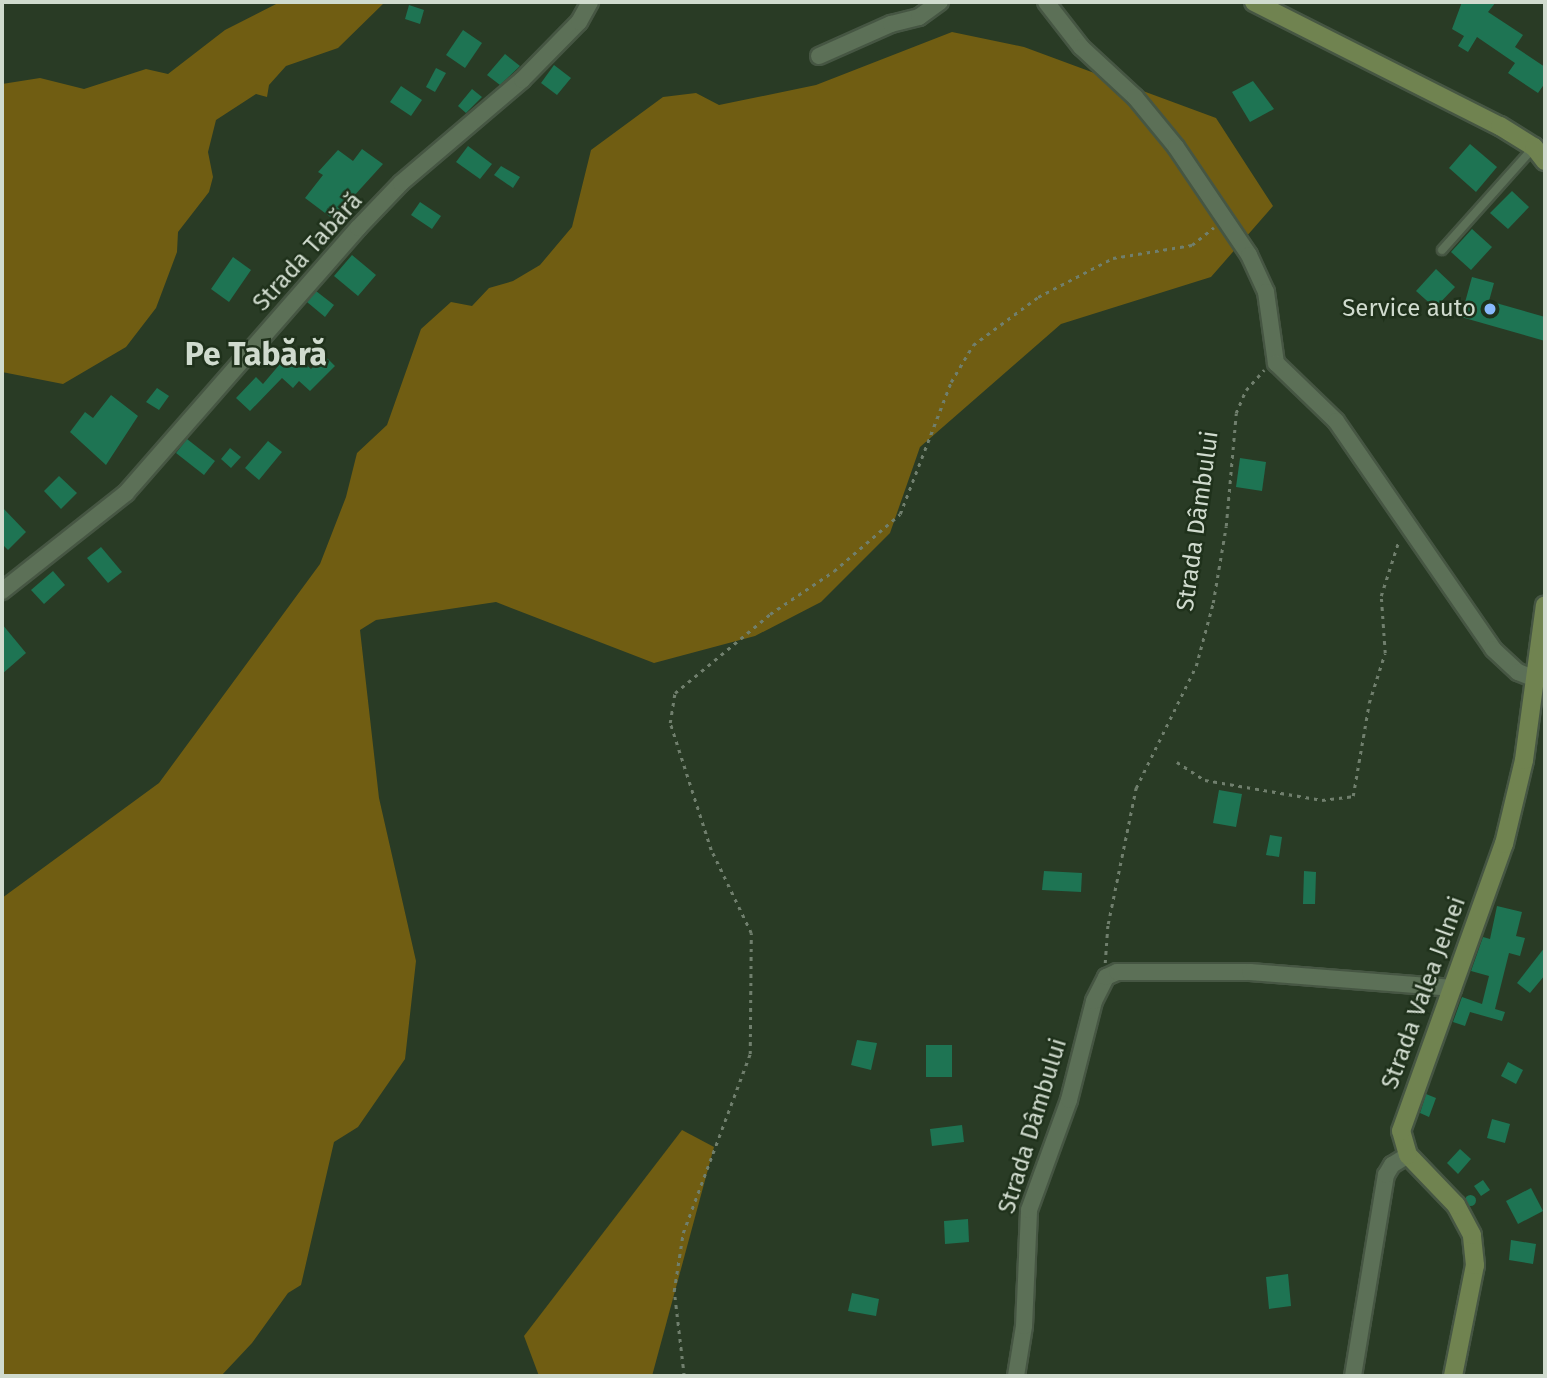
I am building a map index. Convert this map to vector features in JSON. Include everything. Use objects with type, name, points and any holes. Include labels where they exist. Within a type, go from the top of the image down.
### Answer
[{"type":"main road","points":[[1254,2],[1542,152]]},
{"type":"main road","name":"Strada Valea Jelnei","points":[[1408,1155],[1401,1143],[1406,1111],[1504,844],[1524,760],[1545,605]]},
{"type":"main road","points":[[1408,1155],[1457,1205],[1472,1235],[1475,1265],[1453,1376]]},
{"type":"street","name":"Strada Tabără","points":[[2,591],[126,493],[358,228],[401,183],[522,80],[579,22],[590,2]]},
{"type":"street","points":[[819,56],[881,27],[919,17],[940,2]]},
{"type":"street","points":[[1046,2],[1081,47],[1135,97],[1176,147],[1249,255],[1266,292],[1276,363],[1336,421],[1493,649],[1518,672],[1533,678]]},
{"type":"street","points":[[1106,977],[1116,972],[1250,972],[1453,988]]},
{"type":"street","name":"Strada Dâmbului","points":[[1016,1376],[1024,1326],[1029,1210],[1073,1088],[1094,1001],[1106,977]]},
{"type":"street","points":[[1353,1376],[1386,1175],[1392,1165],[1408,1155]]},
{"type":"lane","points":[[1442,250],[1542,152]]},
{"type":"path","points":[[684,1376],[674,1291],[683,1233],[750,1054],[751,933],[711,850],[670,723],[675,693],[770,614],[834,571],[900,514],[951,382],[973,345],[1038,297],[1113,258],[1192,245],[1222,218]]},
{"type":"path","name":"Strada Dâmbului","points":[[1106,977],[1108,924],[1142,771],[1196,666],[1210,616],[1226,526],[1236,413],[1254,378],[1276,363]]},
{"type":"path","points":[[1178,762],[1205,780],[1322,800],[1353,796],[1369,702],[1385,653],[1381,596],[1396,543],[1408,525]]},
{"type":"shaded area","points":[[280,2],[385,2],[338,48],[286,66],[269,85],[267,97],[256,94],[216,120],[208,152],[213,177],[209,192],[178,232],[177,252],[156,308],[126,347],[63,384],[2,372],[2,84],[40,78],[84,89],[146,69],[168,74],[225,30]]},
{"type":"shaded area","points":[[952,32],[1024,47],[1216,118],[1273,206],[1211,277],[1061,324],[920,447],[890,533],[821,602],[755,636],[654,663],[496,602],[376,620],[360,630],[379,798],[416,961],[405,1059],[358,1127],[334,1142],[301,1285],[288,1293],[252,1343],[221,1376],[2,1376],[2,898],[159,783],[320,564],[346,497],[357,453],[387,425],[421,329],[451,302],[472,306],[489,288],[513,281],[540,265],[572,227],[591,150],[663,97],[696,93],[719,105],[816,85]]},
{"type":"shaded area","points":[[682,1130],[714,1147],[652,1376],[539,1376],[524,1336]]},
{"type":"building","points":[[1462,2],[1496,2],[1488,12],[1523,35],[1515,47],[1545,67],[1545,83],[1538,93],[1508,73],[1515,63],[1477,37],[1468,52],[1458,46],[1464,36],[1452,29]]},
{"type":"building","points":[[409,5],[424,10],[420,24],[405,19]]},
{"type":"building","points":[[463,30],[482,43],[465,68],[446,55]]},
{"type":"building","points":[[505,54],[520,66],[500,85],[487,75]]},
{"type":"building","points":[[554,65],[571,78],[557,95],[541,83]]},
{"type":"building","points":[[436,68],[446,73],[435,92],[426,87]]},
{"type":"building","points":[[1253,81],[1274,109],[1250,122],[1232,92]]},
{"type":"building","points":[[401,86],[422,100],[411,116],[390,102]]},
{"type":"building","points":[[472,89],[482,97],[466,113],[458,106]]},
{"type":"building","points":[[1470,144],[1497,167],[1476,192],[1449,168]]},
{"type":"building","points":[[468,146],[492,164],[480,179],[456,162]]},
{"type":"building","points":[[362,149],[383,164],[333,219],[305,198],[323,175],[318,172],[338,150],[353,161]]},
{"type":"building","points":[[501,166],[520,177],[513,188],[494,175]]},
{"type":"building","points":[[1512,191],[1529,207],[1508,229],[1490,213]]},
{"type":"building","points":[[420,202],[441,216],[432,229],[411,215]]},
{"type":"building","points":[[1472,229],[1492,247],[1471,270],[1451,252]]},
{"type":"building","points":[[352,255],[376,275],[358,296],[334,276]]},
{"type":"building","points":[[233,257],[251,270],[229,302],[211,289]]},
{"type":"building","points":[[1436,269],[1455,287],[1435,308],[1416,291]]},
{"type":"building","name":"Service auto","points":[[1472,277],[1494,283],[1489,301],[1545,317],[1545,341],[1461,317]]},
{"type":"building","points":[[316,291],[334,305],[325,317],[307,302]]},
{"type":"building","points":[[291,351],[311,369],[324,355],[335,366],[310,391],[299,381],[293,388],[282,378],[250,411],[236,398],[256,377],[263,384]]},
{"type":"building","points":[[157,388],[169,396],[159,410],[146,402]]},
{"type":"building","points":[[111,395],[138,416],[106,465],[70,432],[85,412],[93,418]]},
{"type":"building","points":[[187,439],[215,461],[204,475],[176,453]]},
{"type":"building","points":[[268,441],[282,452],[259,480],[245,468]]},
{"type":"building","points":[[230,448],[241,457],[231,468],[221,459]]},
{"type":"building","points":[[1240,458],[1266,462],[1262,491],[1236,487]]},
{"type":"building","points":[[59,476],[77,493],[61,509],[44,491]]},
{"type":"building","points":[[2,507],[26,532],[8,550],[2,544]]},
{"type":"building","points":[[101,547],[122,572],[108,583],[87,558]]},
{"type":"building","points":[[53,571],[65,585],[44,604],[31,590]]},
{"type":"building","points":[[2,624],[26,653],[2,674]]},
{"type":"building","points":[[1219,790],[1242,794],[1236,827],[1213,823]]},
{"type":"building","points":[[1270,835],[1282,837],[1279,857],[1266,855]]},
{"type":"building","points":[[1044,871],[1082,873],[1081,892],[1042,890]]},
{"type":"building","points":[[1304,871],[1316,872],[1315,904],[1303,904]]},
{"type":"building","points":[[1497,906],[1522,912],[1516,936],[1525,938],[1520,956],[1509,953],[1495,1009],[1505,1012],[1502,1021],[1470,1012],[1465,1026],[1453,1022],[1462,997],[1482,1004],[1489,976],[1471,971],[1483,937],[1490,939]]},
{"type":"building","points":[[1545,947],[1545,975],[1530,993],[1517,983]]},
{"type":"building","points":[[857,1040],[877,1043],[871,1070],[851,1065]]},
{"type":"building","points":[[926,1045],[952,1045],[952,1077],[926,1077]]},
{"type":"building","points":[[1508,1062],[1523,1070],[1516,1084],[1501,1076]]},
{"type":"building","points":[[1426,1094],[1436,1098],[1429,1117],[1420,1113]]},
{"type":"building","points":[[1492,1119],[1510,1124],[1505,1143],[1487,1138]]},
{"type":"building","points":[[962,1125],[964,1142],[932,1146],[930,1129]]},
{"type":"building","points":[[1460,1149],[1471,1159],[1458,1174],[1447,1163]]},
{"type":"building","points":[[1483,1180],[1490,1190],[1481,1196],[1474,1186]]},
{"type":"building","points":[[1531,1188],[1543,1211],[1518,1224],[1506,1201]]},
{"type":"building","points":[[1470,1195],[1474,1196],[1474,1204],[1470,1205],[1466,1204],[1465,1200],[1466,1196]]},
{"type":"building","points":[[968,1219],[969,1242],[945,1244],[944,1221]]},
{"type":"building","points":[[1511,1240],[1536,1244],[1533,1264],[1509,1260]]},
{"type":"building","points":[[1288,1274],[1291,1306],[1269,1309],[1266,1277]]},
{"type":"building","points":[[852,1293],[879,1299],[876,1316],[848,1311]]},
{"type":"place","name":"Service auto","points":[[1490,309]]},
{"type":"district","name":"Pe Tabără","points":[[256,354]]}]
